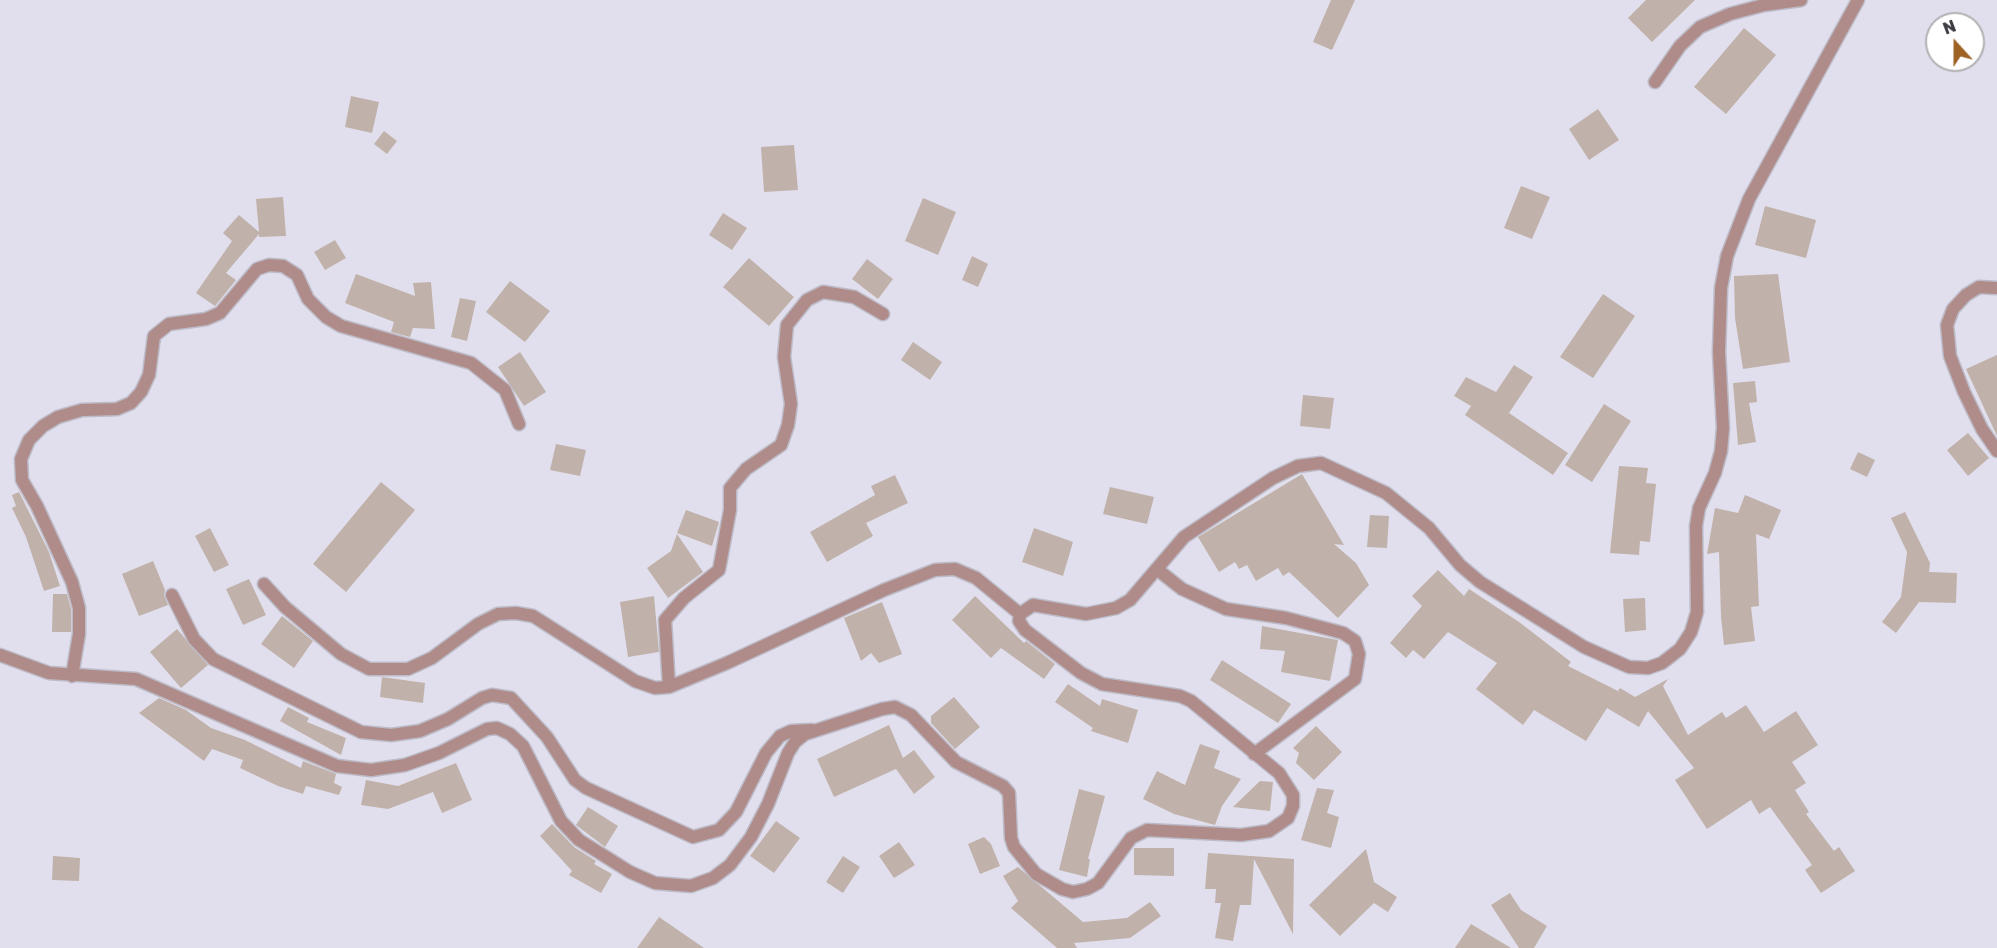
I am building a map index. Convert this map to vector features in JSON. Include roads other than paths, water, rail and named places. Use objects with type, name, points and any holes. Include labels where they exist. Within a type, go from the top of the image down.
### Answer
[{"type":"street","points":[[1655,82],[1680,46],[1700,27],[1730,14],[1764,5],[1802,0]]},
{"type":"street","points":[[1020,614],[1033,605],[1086,614],[1116,608],[1131,600],[1184,537],[1298,466],[1322,463],[1386,492],[1429,528],[1460,566],[1480,582],[1600,655],[1629,667],[1647,669],[1662,663],[1680,649],[1691,632],[1696,612],[1696,526],[1699,508],[1715,472],[1721,451],[1723,428],[1719,352],[1721,288],[1727,256],[1749,199],[1858,0]]},
{"type":"street","points":[[72,676],[79,634],[79,608],[72,582],[37,506],[22,480],[21,459],[29,440],[43,426],[58,417],[82,410],[117,409],[131,403],[141,392],[149,375],[154,336],[169,324],[206,319],[220,313],[257,269],[269,265],[282,266],[297,275],[308,298],[326,317],[341,326],[471,363],[505,390],[519,424]]},
{"type":"street","points":[[1997,288],[1979,287],[1965,295],[1953,309],[1947,325],[1950,356],[1964,392],[1982,429],[1997,451]]},
{"type":"street","points":[[669,687],[665,620],[684,598],[719,570],[730,510],[730,488],[746,469],[781,445],[788,425],[790,404],[784,357],[787,325],[807,300],[822,292],[854,297],[883,314]]},
{"type":"street","points":[[264,584],[285,607],[340,654],[369,669],[408,669],[432,658],[478,624],[498,614],[516,613],[533,616],[635,681],[655,688],[669,687],[902,582],[935,570],[955,568],[976,579],[1020,614]]},
{"type":"street","points":[[1158,570],[1182,589],[1227,609],[1286,618],[1343,633],[1355,641],[1359,654],[1354,679],[1254,754]]},
{"type":"street","points":[[172,595],[195,639],[213,659],[360,732],[391,735],[420,731],[448,719],[482,698],[492,695],[511,698],[547,737],[575,780],[586,788],[693,837],[719,830],[736,812],[766,753],[780,736],[791,732],[816,730]]},
{"type":"street","points":[[0,655],[49,673],[136,679],[337,766],[371,770],[405,765],[439,753],[487,729],[497,728],[510,734],[523,746],[561,821],[579,840],[630,872],[655,883],[691,886],[713,878],[730,865],[751,837],[795,742],[816,730],[895,707],[905,710],[956,762],[1003,786],[1009,793],[1011,838],[1020,857],[1036,874],[1073,892],[1088,890],[1098,883],[1138,832],[1147,830],[1248,834],[1280,826],[1288,818],[1293,806],[1293,795],[1279,773],[1191,701],[1180,696],[1130,689],[1090,679],[1025,630],[1020,621],[1020,614]]}]
